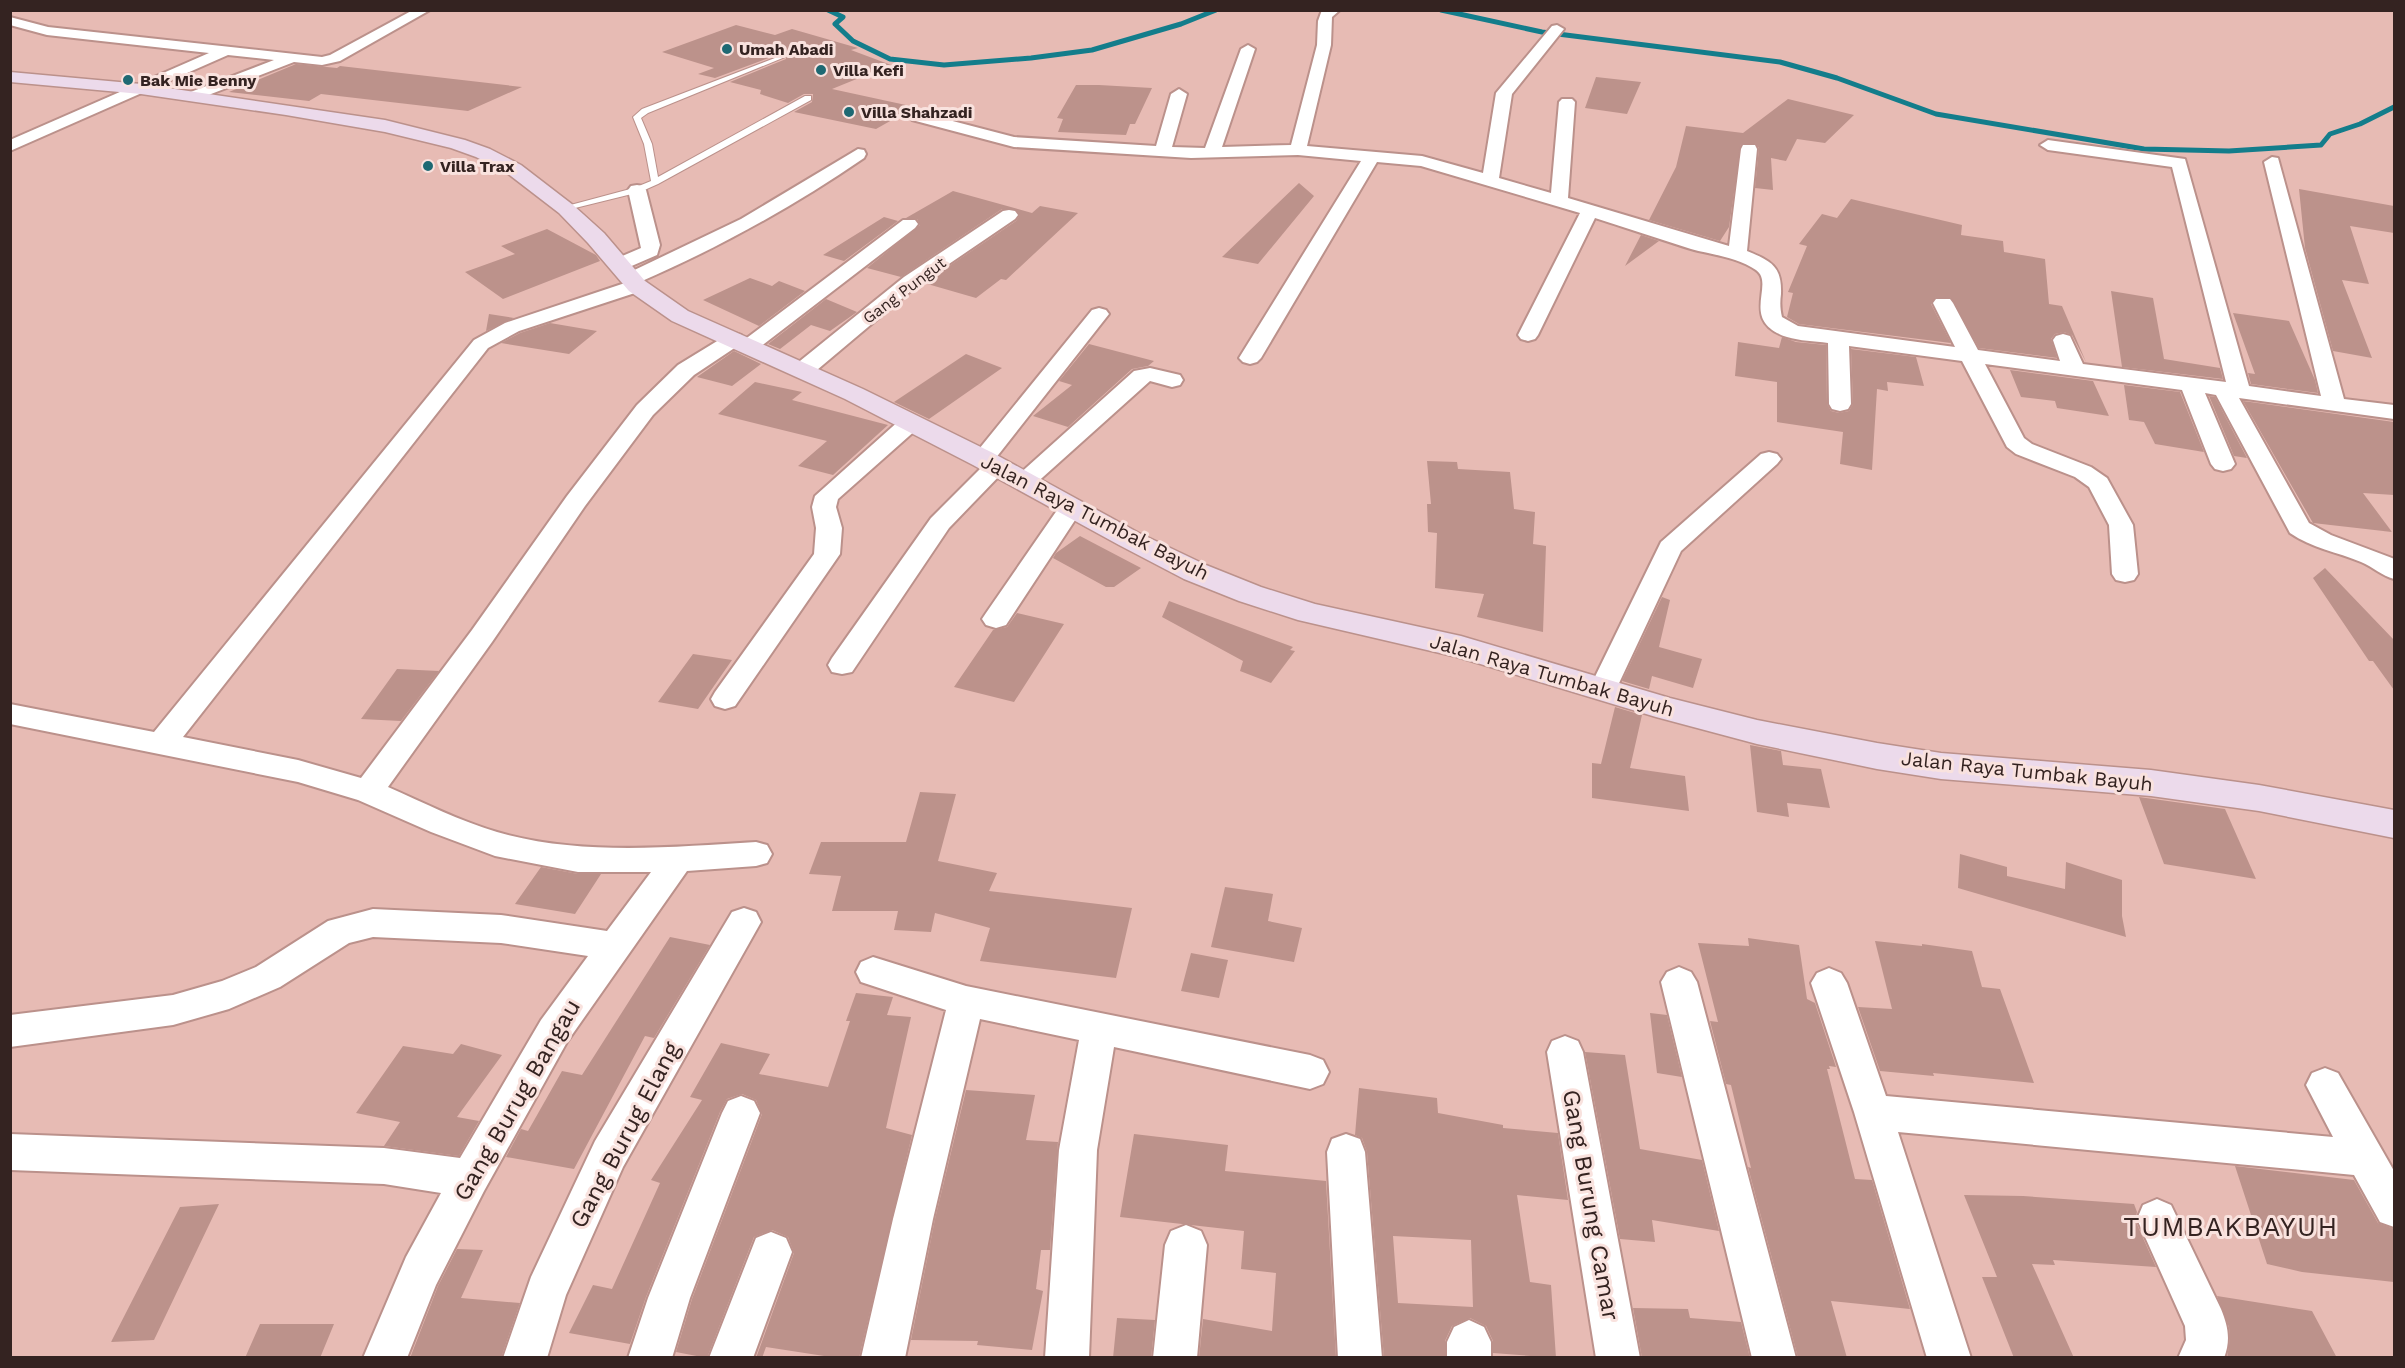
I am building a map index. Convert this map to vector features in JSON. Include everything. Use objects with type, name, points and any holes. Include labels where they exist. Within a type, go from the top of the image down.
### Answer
[{"type":"street","points":[[10,21],[47,31],[322,61],[335,58],[424,10]]},
{"type":"street","points":[[1298,150],[1306,109],[1325,42],[1324,19],[1334,10]]},
{"type":"street","points":[[10,35],[34,27]]},
{"type":"street","points":[[1490,182],[1504,93],[1557,29]]},
{"type":"street","points":[[1212,152],[1248,49]]},
{"type":"street","points":[[10,146],[226,50]]},
{"type":"street","points":[[193,96],[293,58]]},
{"type":"street","name":"Jalan Raya Tumbak Bayuh","points":[[10,77],[141,89],[385,126],[458,144],[501,161],[566,209],[629,276],[680,316],[803,370],[990,462],[1071,508],[1195,572],[1250,594],[1309,613],[1461,647],[1668,709],[1757,732],[1877,756],[1941,765],[2151,783],[2259,798],[2394,824]]},
{"type":"street","points":[[1164,151],[1179,94]]},
{"type":"street","points":[[1559,201],[1567,102]]},
{"type":"street","points":[[918,117],[1014,142],[1164,151],[1298,150],[1422,161],[1590,210],[1699,245],[1737,254],[1766,268],[1772,277],[1770,311],[1773,320],[1793,332],[1972,358],[2231,389],[2394,412]]},
{"type":"street","points":[[2048,145],[2179,163],[2231,389],[2299,528],[2315,537],[2377,558],[2394,571]]},
{"type":"street","points":[[1737,254],[1749,149]]},
{"type":"street","points":[[161,744],[482,344],[512,327],[722,235],[828,175],[858,154]]},
{"type":"street","points":[[1250,358],[1372,157]]},
{"type":"street","points":[[2272,162],[2334,404]]},
{"type":"street","points":[[629,276],[642,255],[650,251],[651,245],[637,190]]},
{"type":"street","points":[[1528,334],[1590,210]]},
{"type":"street","name":"Gang Pungut","points":[[803,370],[912,281],[1009,215]]},
{"type":"street","points":[[368,791],[482,636],[576,501],[645,410],[686,370],[742,343],[909,224]]},
{"type":"street","points":[[1943,303],[2019,446],[2083,472],[2099,483],[2121,525],[2125,574]]},
{"type":"street","points":[[842,665],[940,523],[990,462],[1099,314]]},
{"type":"street","points":[[1838,339],[1840,404]]},
{"type":"street","points":[[2063,340],[2074,370]]},
{"type":"street","points":[[1025,481],[1142,376],[1150,374],[1172,380]]},
{"type":"street","points":[[2191,385],[2223,464]]},
{"type":"street","points":[[725,699],[827,554],[829,528],[824,507],[827,496],[909,424]]},
{"type":"street","points":[[1603,689],[1670,547],[1769,459]]},
{"type":"street","points":[[996,619],[1071,508]]},
{"type":"street","points":[[10,714],[298,771],[368,791],[442,824],[495,844],[578,859],[678,860],[756,854]]},
{"type":"street","name":"Gang Burug Bangau","points":[[385,1358],[421,1272],[470,1178],[554,1030],[678,860]]},
{"type":"street","name":"Gang Burug Elang","points":[[525,1358],[546,1292],[609,1154],[744,922]]},
{"type":"street","points":[[10,1031],[173,1010],[229,994],[268,977],[340,931],[373,923],[501,929],[614,946]]},
{"type":"street","points":[[873,972],[966,1001],[1310,1072]]},
{"type":"street","points":[[1679,982],[1774,1358]]},
{"type":"street","points":[[1829,983],[1873,1112],[1949,1358]]},
{"type":"street","points":[[883,1358],[912,1219],[966,1001]]},
{"type":"street","points":[[1066,1358],[1078,1150],[1099,1029]]},
{"type":"street","name":"Gang Burung Camar","points":[[1565,1052],[1618,1358]]},
{"type":"street","points":[[2325,1085],[2394,1208]]},
{"type":"street","points":[[1873,1112],[2367,1158]]},
{"type":"street","points":[[650,1358],[669,1298],[741,1113]]},
{"type":"street","points":[[10,1152],[384,1166],[470,1178]]},
{"type":"street","points":[[1346,1152],[1360,1358]]},
{"type":"street","points":[[2157,1219],[2206,1324],[2208,1344],[2200,1358]]},
{"type":"street","points":[[1175,1358],[1186,1245]]},
{"type":"street","points":[[731,1358],[771,1252]]},
{"type":"lane","points":[[655,182],[648,144],[637,117],[645,111],[782,57]]},
{"type":"lane","points":[[566,209],[637,190],[655,182],[808,98]]},
{"type":"building","points":[[736,25],[775,35],[792,29],[858,48],[851,50],[891,65],[832,89],[915,107],[876,129],[794,112],[812,102],[813,94],[804,94],[788,103],[760,94],[761,90],[730,82],[786,59],[785,55],[779,54],[715,78],[698,74],[714,68],[662,52]]},
{"type":"building","points":[[296,64],[337,68],[340,66],[522,87],[468,111],[321,94],[309,101],[229,92]]},
{"type":"building","points":[[1596,77],[1641,82],[1627,114],[1585,108]]},
{"type":"building","points":[[1076,85],[1152,88],[1135,124],[1130,124],[1126,135],[1058,132],[1063,119],[1057,118]]},
{"type":"building","points":[[1788,99],[1854,115],[1825,143],[1797,139],[1786,161],[1771,158],[1773,190],[1755,188],[1759,148],[1755,143],[1741,144],[1729,227],[1720,241],[1649,220],[1676,167],[1686,126],[1743,133]]},
{"type":"building","points":[[1299,183],[1314,196],[1258,264],[1222,257]]},
{"type":"building","points":[[2299,189],[2394,206],[2394,233],[2350,226],[2369,284],[2342,280],[2372,358],[2333,351],[2305,248]]},
{"type":"building","points":[[953,191],[1032,213],[1040,206],[1078,213],[1006,280],[1001,279],[976,298],[924,283],[1016,221],[1020,215],[1015,209],[1002,209],[901,277],[867,268],[920,225],[917,219],[906,218]]},
{"type":"building","points":[[1851,199],[1962,225],[1961,235],[2003,241],[2004,252],[2045,259],[2049,304],[2062,306],[2086,362],[2072,335],[2064,332],[2055,334],[2051,339],[2057,358],[1979,348],[1950,297],[1936,297],[1931,304],[1951,343],[1799,324],[1787,317],[1793,293],[1788,292],[1807,246],[1799,244],[1822,214],[1837,218]]},
{"type":"building","points":[[884,217],[898,221],[844,261],[823,255]]},
{"type":"building","points":[[547,229],[596,255],[600,261],[503,299],[465,272],[515,254],[501,246]]},
{"type":"building","points":[[1641,235],[1659,241],[1625,266]]},
{"type":"building","points":[[750,278],[772,286],[779,281],[805,291],[759,326],[703,300]]},
{"type":"building","points":[[2111,291],[2153,298],[2164,359],[2220,368],[2223,379],[2122,367]]},
{"type":"building","points":[[826,299],[857,312],[830,331],[811,325],[780,349],[768,344]]},
{"type":"building","points":[[2233,313],[2289,321],[2315,380],[2318,393],[2251,384],[2248,373],[2255,374]]},
{"type":"building","points":[[489,314],[514,318],[486,331]]},
{"type":"building","points":[[550,323],[597,331],[569,354],[501,343],[520,333]]},
{"type":"building","points":[[1782,337],[1796,342],[1826,345],[1827,404],[1831,411],[1839,413],[1849,411],[1853,404],[1851,349],[1916,357],[1924,386],[1887,382],[1888,391],[1877,389],[1872,470],[1840,464],[1843,432],[1777,422],[1777,382],[1735,376],[1738,342],[1779,348]]},
{"type":"building","points":[[1089,344],[1154,361],[1148,366],[1132,369],[1068,427],[1033,416],[1072,385],[1059,381]]},
{"type":"building","points":[[734,351],[761,364],[732,386],[697,377]]},
{"type":"building","points":[[966,354],[1002,368],[929,419],[894,402]]},
{"type":"building","points":[[2010,370],[2093,381],[2109,416],[2057,408],[2055,401],[2021,397]]},
{"type":"building","points":[[755,382],[802,392],[792,400],[888,425],[833,475],[798,466],[827,441],[718,414]]},
{"type":"building","points":[[2124,385],[2180,392],[2204,452],[2155,444],[2144,422],[2129,420]]},
{"type":"building","points":[[2209,396],[2215,397],[2247,458],[2234,456]]},
{"type":"building","points":[[2243,401],[2394,422],[2394,495],[2363,493],[2392,532],[2313,523]]},
{"type":"building","points":[[1427,461],[1457,462],[1458,469],[1510,472],[1514,509],[1535,512],[1533,544],[1546,546],[1543,632],[1477,617],[1484,594],[1435,588],[1437,533],[1428,532],[1427,504],[1431,504]]},
{"type":"building","points":[[1080,536],[1141,568],[1114,587],[1106,587],[1053,558],[1056,553]]},
{"type":"building","points":[[2325,568],[2394,640],[2394,690],[2373,661],[2369,661],[2313,578]]},
{"type":"building","points":[[1662,597],[1670,600],[1659,647],[1702,659],[1693,688],[1652,676],[1649,689],[1622,681]]},
{"type":"building","points":[[1169,601],[1293,647],[1290,650],[1295,651],[1271,683],[1240,671],[1243,661],[1162,617]]},
{"type":"building","points":[[1017,613],[1064,624],[1014,702],[954,687],[993,630],[1007,627]]},
{"type":"building","points":[[693,654],[732,660],[698,709],[658,702]]},
{"type":"building","points":[[397,669],[439,671],[401,721],[361,719]]},
{"type":"building","points":[[1615,707],[1642,715],[1630,768],[1685,776],[1689,811],[1592,798],[1592,763],[1601,764]]},
{"type":"building","points":[[1750,745],[1781,751],[1783,765],[1821,769],[1830,808],[1787,803],[1789,817],[1757,812]]},
{"type":"building","points":[[920,792],[956,794],[938,861],[997,873],[989,891],[1132,908],[1116,978],[980,961],[990,928],[935,913],[931,932],[894,930],[898,911],[832,911],[841,876],[809,874],[821,842],[906,842]]},
{"type":"building","points":[[2139,797],[2225,809],[2256,879],[2164,864]]},
{"type":"building","points":[[1960,854],[2007,867],[2007,876],[2065,889],[2066,862],[2122,880],[2122,916],[2126,937],[1958,888]]},
{"type":"building","points":[[541,867],[578,874],[601,874],[575,914],[515,904]]},
{"type":"building","points":[[1225,887],[1273,894],[1268,921],[1302,928],[1294,962],[1211,947]]},
{"type":"building","points":[[670,937],[710,945],[654,1038],[645,1036],[574,1169],[506,1157],[521,1129],[528,1131],[562,1071],[582,1075]]},
{"type":"building","points":[[1748,938],[1799,945],[1807,999],[1815,1003],[1836,1067],[1829,1066],[1830,1069],[1827,1069],[1855,1179],[1872,1180],[1910,1309],[1831,1301],[1847,1358],[1798,1358],[1748,1167],[1751,1168],[1731,1085],[1726,1084],[1710,1021],[1718,1022],[1698,943],[1749,946]]},
{"type":"building","points":[[1875,941],[1922,946],[1922,944],[1972,951],[1982,987],[2000,989],[2034,1083],[1933,1073],[1934,1076],[1880,1071],[1858,1007],[1892,1009]]},
{"type":"building","points":[[1191,953],[1228,960],[1219,998],[1181,991]]},
{"type":"building","points":[[856,993],[893,997],[887,1015],[911,1017],[886,1128],[912,1135],[859,1358],[837,1358],[766,1347],[762,1358],[756,1358],[794,1253],[788,1237],[772,1230],[754,1237],[707,1358],[676,1352],[692,1299],[762,1114],[756,1100],[742,1094],[727,1099],[720,1112],[646,1297],[630,1344],[569,1333],[593,1285],[612,1289],[660,1183],[651,1180],[702,1100],[690,1097],[721,1043],[770,1054],[759,1074],[828,1087],[850,1021],[846,1021]]},
{"type":"building","points":[[1650,1013],[1667,1015],[1682,1077],[1657,1073]]},
{"type":"building","points":[[461,1044],[502,1055],[457,1117],[479,1121],[459,1156],[384,1146],[400,1122],[356,1113],[403,1046],[453,1054]]},
{"type":"building","points":[[1585,1052],[1625,1055],[1640,1149],[1702,1160],[1719,1231],[1652,1220],[1655,1242],[1620,1239]]},
{"type":"building","points":[[1359,1088],[1437,1098],[1438,1113],[1503,1125],[1503,1128],[1558,1133],[1568,1200],[1517,1195],[1530,1282],[1551,1285],[1556,1358],[1493,1353],[1493,1341],[1486,1326],[1470,1318],[1452,1326],[1445,1341],[1445,1358],[1384,1358],[1367,1152],[1362,1138],[1355,1135]],"holes":[[[1393,1236],[1471,1240],[1473,1307],[1398,1303]]]},
{"type":"building","points":[[966,1090],[1035,1095],[1026,1140],[1058,1142],[1050,1250],[1041,1250],[1036,1289],[1043,1291],[1032,1350],[977,1345],[978,1341],[911,1340],[935,1219]]},
{"type":"building","points":[[1134,1134],[1228,1145],[1225,1171],[1326,1181],[1336,1358],[1199,1358],[1203,1319],[1272,1331],[1276,1273],[1241,1269],[1244,1231],[1120,1217]]},
{"type":"building","points":[[2235,1166],[2354,1180],[2378,1223],[2394,1229],[2394,1282],[2302,1272],[2267,1264]]},
{"type":"building","points":[[1964,1195],[2023,1196],[2134,1204],[2137,1212],[2135,1220],[2156,1267],[2053,1260],[2055,1265],[2032,1264],[2074,1358],[2014,1358],[1982,1277],[1997,1277]]},
{"type":"building","points":[[219,1204],[154,1340],[111,1342],[180,1207]]},
{"type":"building","points":[[457,1249],[483,1250],[461,1298],[520,1303],[501,1358],[410,1358],[438,1286]]},
{"type":"building","points":[[2217,1296],[2312,1311],[2337,1358],[2227,1358],[2229,1327]]},
{"type":"building","points":[[1633,1308],[1688,1309],[1690,1318],[1741,1322],[1750,1358],[1642,1358]]},
{"type":"building","points":[[1117,1318],[1155,1320],[1151,1358],[1113,1358]]},
{"type":"building","points":[[260,1324],[334,1324],[320,1358],[245,1358]]},
{"type":"waterway","points":[[828,10],[843,17],[835,24],[853,41],[890,59],[944,65],[1031,58],[1092,50],[1181,24],[1216,10]]},
{"type":"waterway","points":[[1441,10],[1542,32],[1780,62],[1837,78],[1936,114],[2144,149],[2229,151],[2321,145],[2330,134],[2360,124],[2394,107]]},
{"type":"place","name":"Umah Abadi","points":[[727,49]]},
{"type":"place","name":"Villa Kefi","points":[[821,70]]},
{"type":"place","name":"Bak Mie Benny","points":[[128,80]]},
{"type":"place","name":"Villa Shahzadi","points":[[849,112]]},
{"type":"place","name":"Villa Trax","points":[[428,166]]},
{"type":"district","name":"TUMBAKBAYUH","points":[[2231,1227]]}]
